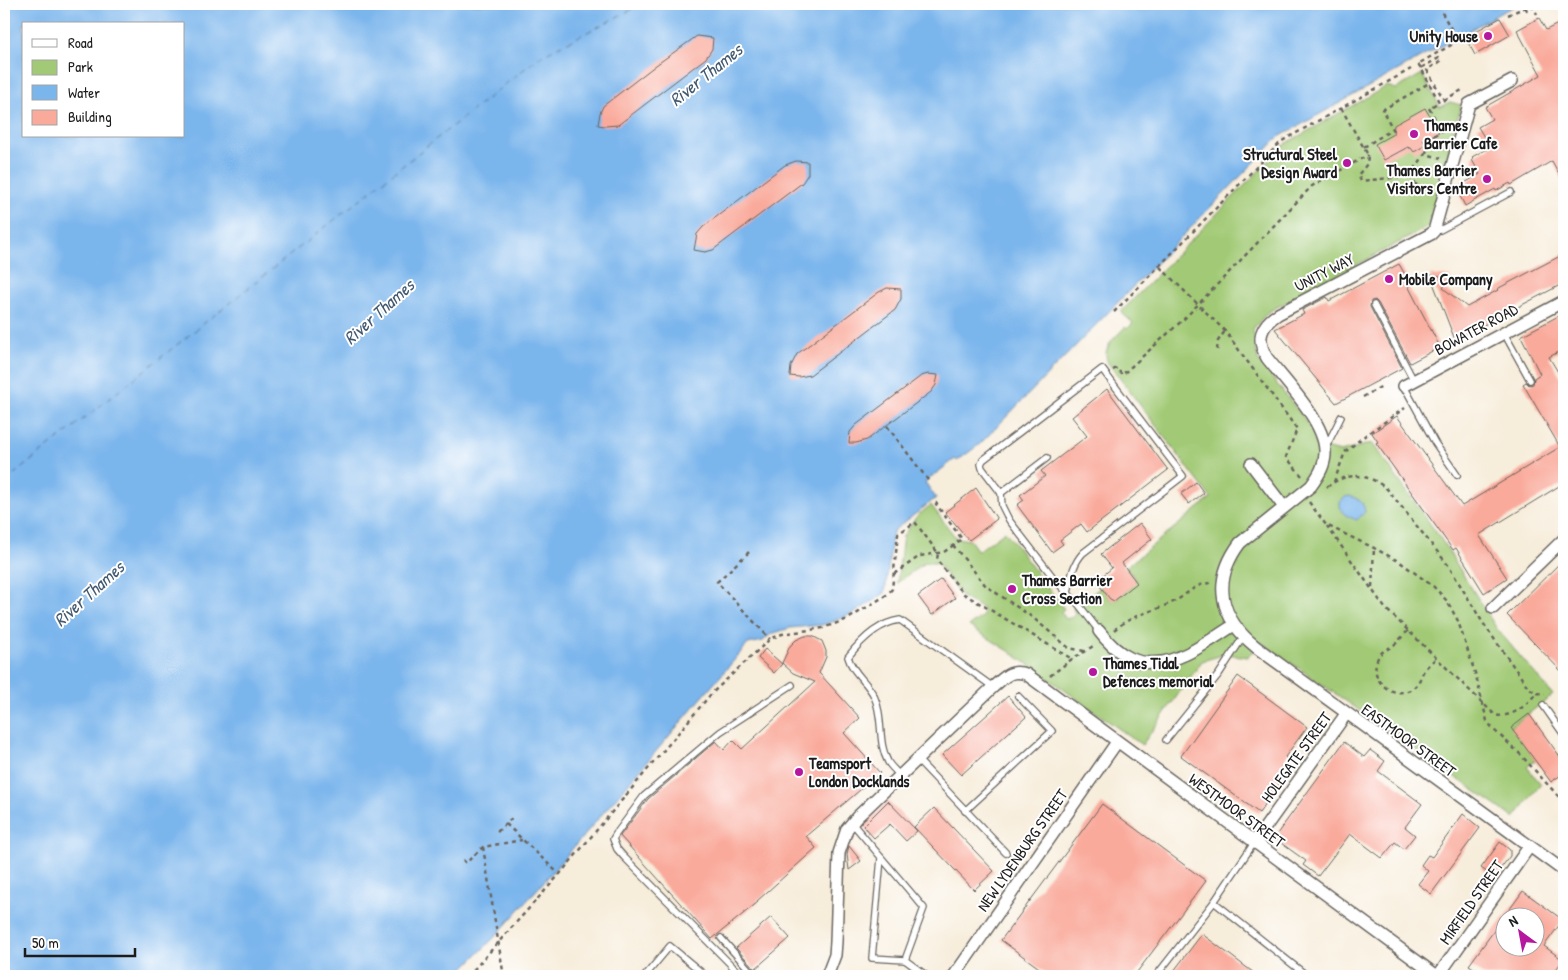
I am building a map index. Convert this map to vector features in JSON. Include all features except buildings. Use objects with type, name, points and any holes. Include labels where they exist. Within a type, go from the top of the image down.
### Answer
[{"type":"street","points":[[1434,231],[1469,104],[1512,81]]},
{"type":"street","name":"UNITY WAY","points":[[1238,631],[1226,611],[1222,596],[1222,583],[1226,565],[1231,555],[1240,543],[1311,486],[1324,464],[1325,449],[1322,435],[1315,420],[1267,358],[1260,342],[1262,330],[1268,320],[1278,314],[1434,231]]},
{"type":"street","name":"BOWATER ROAD","points":[[1409,383],[1564,301]]},
{"type":"street","points":[[1251,464],[1284,507]]},
{"type":"street","points":[[1493,608],[1564,539]]},
{"type":"street","points":[[1099,631],[1121,654],[1148,663],[1164,662],[1187,655],[1238,631]]},
{"type":"street","name":"EASTMOOR STREET","points":[[1238,631],[1346,714],[1564,871]]},
{"type":"street","name":"WESTMOOR STREET","points":[[993,687],[1016,671],[1026,674],[1116,742],[1438,976]]},
{"type":"street","points":[[827,976],[835,955],[839,853],[847,829],[993,687]]},
{"type":"street","name":"HOLEGATE STREET","points":[[1254,843],[1346,714]]},
{"type":"street","name":"NEW LYDENBURG STREET","points":[[959,975],[1116,742]]},
{"type":"street","name":"MIRFIELD STREET","points":[[1438,976],[1530,847]]},
{"type":"lane","points":[[1434,231],[1440,230],[1512,192]]},
{"type":"lane","points":[[1374,305],[1435,443],[1456,475]]},
{"type":"lane","points":[[1504,333],[1530,380]]},
{"type":"lane","points":[[1068,593],[1072,570],[1076,561],[1083,553],[1183,476],[1102,369],[981,464],[1001,493],[1002,506],[1009,520],[1056,580],[1068,593],[1080,605],[1099,631]]},
{"type":"lane","points":[[1325,449],[1341,417]]},
{"type":"lane","points":[[1001,493],[1047,458]]},
{"type":"lane","points":[[901,777],[889,764],[883,749],[881,721],[874,696],[851,668],[848,657],[854,650],[879,627],[889,621],[900,620],[993,687]]},
{"type":"lane","points":[[1166,740],[1218,674],[1238,631]]},
{"type":"lane","points":[[742,976],[624,857],[613,843],[613,839],[644,796],[720,732],[792,686]]},
{"type":"lane","points":[[965,811],[1052,732],[1018,696]]},
{"type":"lane","points":[[1543,706],[1564,735]]},
{"type":"lane","points":[[918,760],[1006,853]]},
{"type":"lane","points":[[852,823],[924,908],[905,960]]},
{"type":"lane","points":[[1156,976],[1214,902],[1254,843]]},
{"type":"lane","points":[[882,858],[872,958],[905,960],[927,976]]},
{"type":"lane","points":[[1214,902],[1306,975]]},
{"type":"lane","points":[[721,938],[755,976]]},
{"type":"lane","points":[[645,976],[670,946],[706,976]]},
{"type":"path","points":[[1437,4],[1458,42],[1418,64],[1440,102]]},
{"type":"path","points":[[1508,15],[1532,4]]},
{"type":"path","points":[[1525,7],[1527,10],[1533,7],[1537,14]]},
{"type":"path","points":[[1420,68],[1439,58],[1441,62],[1427,70],[1444,100]]},
{"type":"path","points":[[1114,312],[1282,141],[1411,69]]},
{"type":"path","points":[[1364,147],[1390,132],[1393,128],[1382,110],[1429,83]]},
{"type":"path","points":[[1342,108],[1368,155],[1366,164],[1358,175],[1361,181],[1410,176],[1430,145],[1427,140],[1442,131],[1429,108],[1462,90]]},
{"type":"path","points":[[1425,154],[1446,159]]},
{"type":"path","points":[[1117,368],[1122,375],[1185,318],[1312,186],[1368,155]]},
{"type":"path","points":[[1410,176],[1421,191],[1444,196]]},
{"type":"path","points":[[1160,267],[1225,331],[1297,428],[1286,457],[1303,477]]},
{"type":"path","points":[[1217,350],[1218,341],[1225,331]]},
{"type":"path","points":[[1265,385],[1271,380]]},
{"type":"path","points":[[1363,397],[1382,386]]},
{"type":"path","points":[[1400,412],[1367,434],[1345,452],[1334,482],[1344,477],[1356,476],[1379,482],[1388,490],[1448,565],[1493,638],[1528,687],[1536,693],[1545,694],[1550,701]]},
{"type":"path","points":[[887,426],[928,480]]},
{"type":"path","points":[[1314,498],[1309,502],[1385,608],[1495,715],[1500,717],[1514,713],[1532,700],[1536,693]]},
{"type":"path","points":[[894,574],[920,556],[944,552],[962,539],[936,504],[939,501]]},
{"type":"path","points":[[468,976],[559,875],[711,694],[770,639],[782,634],[823,628],[848,619],[888,594],[892,589],[898,534],[915,522],[938,553],[937,560],[964,594],[1072,659]]},
{"type":"path","points":[[1326,525],[1374,548],[1414,572],[1434,587],[1447,601],[1461,628],[1476,676],[1487,721],[1560,798],[1564,794]]},
{"type":"path","points":[[953,545],[986,586],[1032,617],[1069,648],[1084,651]]},
{"type":"path","points":[[1372,589],[1374,548]]},
{"type":"path","points":[[749,552],[717,582],[770,639]]},
{"type":"path","points":[[1113,631],[1131,618],[1167,604],[1199,585],[1208,583]]},
{"type":"path","points":[[1408,631],[1394,645],[1386,648],[1376,661],[1375,669],[1381,684],[1395,692],[1411,690],[1417,685],[1423,671],[1436,658]]},
{"type":"path","points":[[1039,684],[1072,659],[1098,643]]},
{"type":"path","points":[[497,832],[514,816]]},
{"type":"path","points":[[506,824],[559,875]]},
{"type":"path","points":[[463,860],[466,863],[483,847],[522,840]]},
{"type":"path","points":[[483,847],[503,971]]},
{"type":"green space","points":[[1422,74],[1440,107],[1450,102],[1461,105],[1428,227],[1268,312],[1253,329],[1258,360],[1311,427],[1316,446],[1341,452],[1372,443],[1441,539],[1497,629],[1553,695],[1511,727],[1535,760],[1527,767],[1541,784],[1514,818],[1261,642],[1248,657],[1226,654],[1202,661],[1142,745],[1012,653],[969,626],[983,616],[983,609],[962,597],[937,563],[924,563],[897,583],[903,536],[917,516],[931,505],[956,538],[970,540],[978,551],[1005,531],[1064,609],[1061,612],[1066,619],[1073,617],[1075,613],[1073,609],[1101,587],[1110,599],[1115,600],[1134,585],[1136,580],[1126,567],[1211,498],[1108,363],[1106,352],[1110,343],[1125,327],[1127,329],[1133,323],[1121,312],[1285,144],[1387,86],[1396,89]]},
{"type":"water","name":"River Thames","points":[[4,4],[1519,4],[1279,137],[980,444],[957,461],[955,459],[925,482],[936,498],[893,531],[885,593],[856,612],[835,621],[822,625],[790,628],[771,634],[763,641],[748,644],[556,868],[493,939],[456,976],[4,976]]},
{"type":"water","points":[[1349,496],[1360,501],[1365,512],[1357,520],[1347,516],[1340,506],[1340,502]]},
{"type":"ferry route","points":[[4,482],[542,55],[643,4]]},
{"type":"place","name":"Unity House","points":[[1488,36]]},
{"type":"place","name":"Thames Barrier Cafe","points":[[1414,134]]},
{"type":"place","name":"Structural Steel Design Award","points":[[1347,163]]},
{"type":"place","name":"Thames Barrier Visitors Centre","points":[[1487,179]]},
{"type":"place","name":"Mobile Company","points":[[1389,279]]},
{"type":"place","name":"Thames Barrier Cross Section","points":[[1012,589]]},
{"type":"place","name":"Thames Tidal Defences memorial","points":[[1093,672]]},
{"type":"place","name":"Teamsport London Docklands","points":[[799,772]]}]
